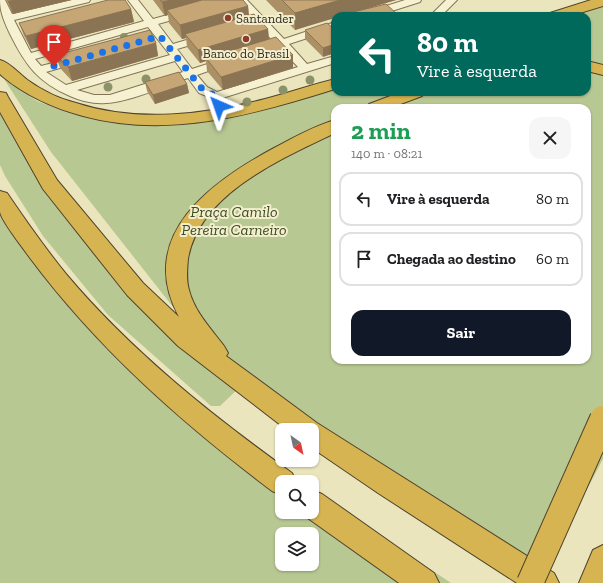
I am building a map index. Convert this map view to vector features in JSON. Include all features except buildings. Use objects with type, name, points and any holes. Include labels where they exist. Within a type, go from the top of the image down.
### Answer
[{"type":"highway","points":[[567,12],[603,1]]},
{"type":"highway","points":[[0,65],[26,88],[52,101],[85,112],[116,119],[150,122],[218,116],[331,85]]},
{"type":"highway","points":[[591,67],[603,70]]},
{"type":"highway","points":[[385,104],[406,96]]},
{"type":"highway","points":[[0,97],[50,184],[135,290],[186,339],[298,423]]},
{"type":"highway","points":[[231,373],[193,323],[183,305],[177,289],[176,255],[184,235],[191,221],[201,208],[221,190],[272,158],[331,128]]},
{"type":"highway","points":[[0,198],[28,240],[57,279],[110,339],[182,405],[253,462],[275,477]]},
{"type":"highway","points":[[530,583],[603,420]]},
{"type":"highway","points":[[319,438],[388,484],[544,583]]},
{"type":"highway","points":[[319,509],[424,583]]},
{"type":"highway","points":[[594,583],[603,560]]},
{"type":"lane","points":[[9,18],[85,0]]},
{"type":"lane","points":[[240,0],[305,68]]},
{"type":"lane","points":[[377,12],[416,0]]},
{"type":"lane","points":[[0,1],[9,18],[20,32],[28,57],[44,77],[84,97],[106,100],[331,26]]},
{"type":"lane","points":[[120,7],[138,1],[150,24],[174,52],[189,74],[203,90],[217,101],[305,68],[331,60]]},
{"type":"lane","points":[[439,12],[449,1]]},
{"type":"lane","points":[[28,57],[203,9]]},
{"type":"lane","points":[[245,25],[260,21]]},
{"type":"lane","points":[[66,89],[174,52],[215,34]]},
{"type":"lane","points":[[145,40],[160,36]]},
{"type":"lane","points":[[39,70],[92,55]]},
{"type":"green space","name":"Praça Camilo Pereira Carneiro","points":[[603,4],[603,459],[539,580],[319,435],[319,423],[304,423],[188,326],[51,152],[4,79],[37,101],[69,113],[114,122],[174,125],[216,120],[241,115],[331,88],[331,96],[591,96],[591,12],[578,12]]},
{"type":"green space","points":[[0,102],[50,188],[240,387],[220,406],[211,406],[108,315],[43,236],[5,176],[0,165]]},
{"type":"green space","points":[[0,189],[31,240],[111,338],[275,464],[275,467],[280,467],[291,475],[275,475],[275,519],[319,519],[319,495],[451,583],[0,583]]},
{"type":"place","name":"Santander","points":[[228,18]]},
{"type":"place","name":"Banco do Brasil","points":[[246,39]]},
{"type":"route","points":[[54,66],[160,36],[203,90],[208,94],[216,96],[219,106]]}]
